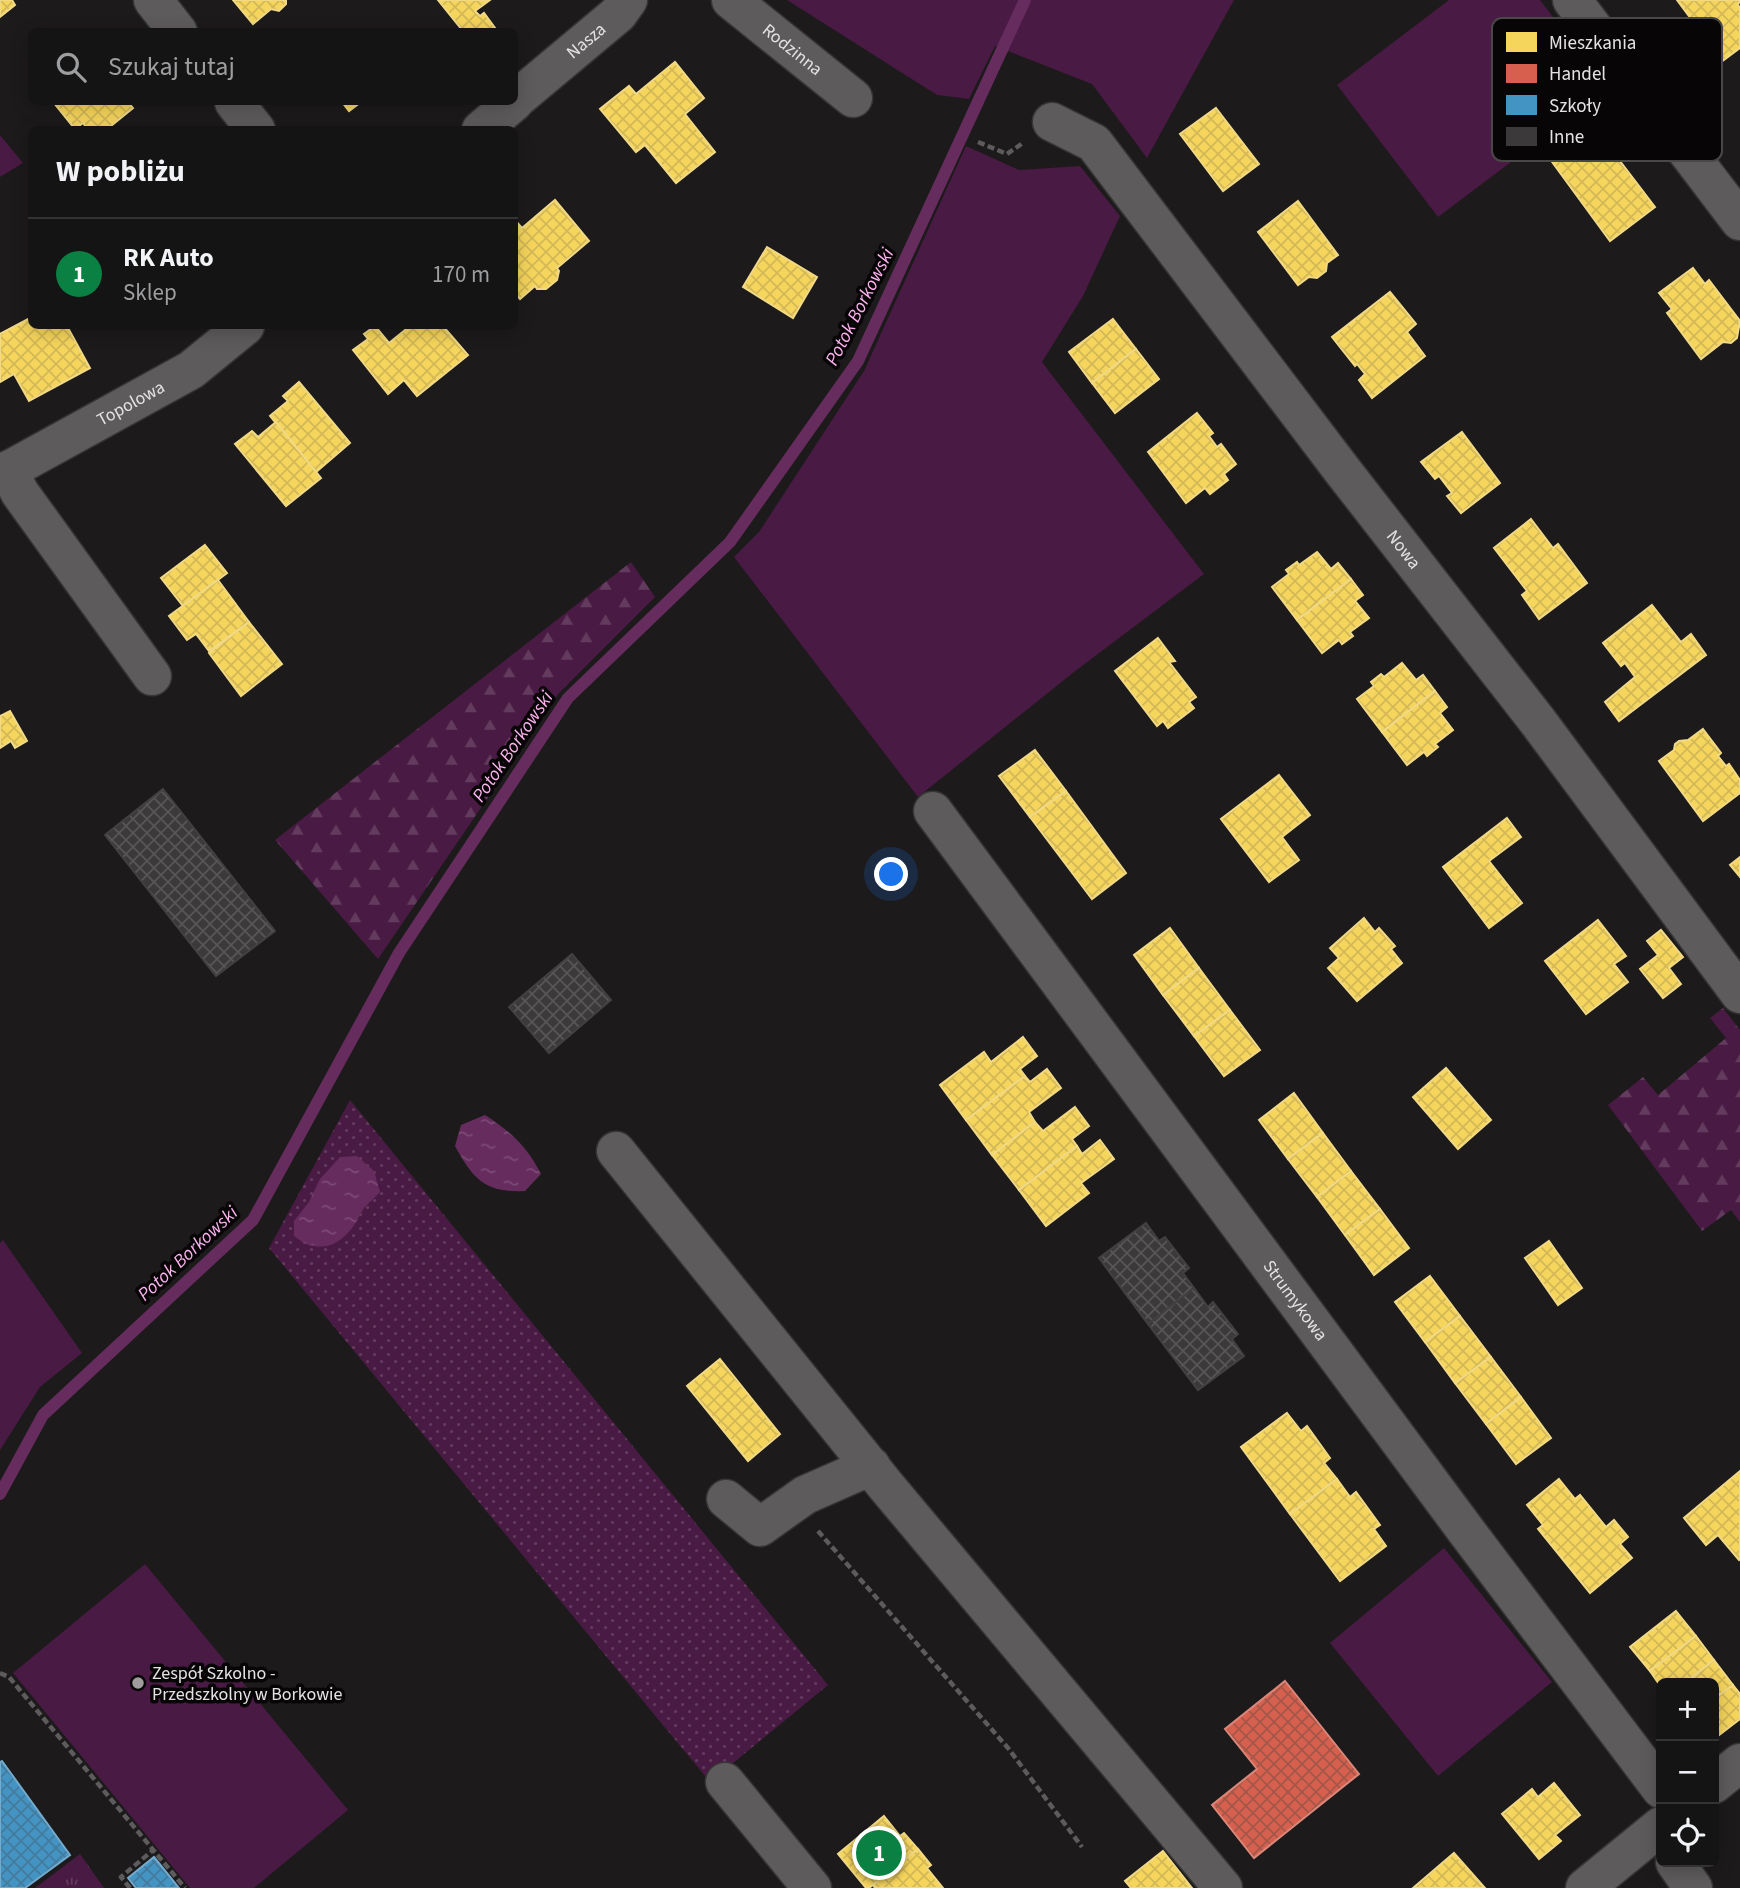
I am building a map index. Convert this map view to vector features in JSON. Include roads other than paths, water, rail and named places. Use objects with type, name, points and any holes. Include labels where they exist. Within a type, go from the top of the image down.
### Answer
[{"type":"street","points":[[153,0],[175,28]]},
{"type":"street","name":"Nasza","points":[[524,93],[618,14],[628,0]]},
{"type":"street","name":"Rodzinna","points":[[731,0],[853,98]]},
{"type":"street","points":[[1572,0],[1586,18]]},
{"type":"street","points":[[236,105],[253,126]]},
{"type":"street","points":[[486,126],[510,105]]},
{"type":"street","name":"Nowa","points":[[1052,122],[1094,143],[1342,470],[1539,723],[1740,994]]},
{"type":"street","points":[[1694,161],[1740,221]]},
{"type":"street","name":"Topolowa","points":[[152,676],[4,473],[191,370],[241,329]]},
{"type":"street","name":"Strumykowa","points":[[933,811],[1467,1532],[1656,1782]]},
{"type":"street","points":[[616,1151],[871,1466],[1223,1888]]},
{"type":"street","points":[[726,1499],[760,1527],[805,1495],[871,1466]]},
{"type":"street","points":[[1719,1780],[1740,1763]]},
{"type":"street","points":[[725,1782],[812,1888]]},
{"type":"street","points":[[1585,1888],[1656,1845]]},
{"type":"street","points":[[1679,1867],[1693,1888]]},
{"type":"water","points":[[485,1115],[518,1140],[541,1174],[525,1191],[500,1189],[482,1182],[468,1167],[455,1146],[461,1125]]},
{"type":"water","points":[[357,1156],[374,1171],[380,1192],[364,1208],[352,1228],[339,1240],[325,1246],[310,1245],[294,1236],[294,1221],[309,1202],[320,1179],[340,1157]]},
{"type":"waterway","name":"Potok Borkowski","points":[[0,1494],[43,1415],[253,1220],[399,953],[568,698],[730,542],[858,361],[1025,0]]},
{"type":"place","name":"Zespół Szkolno - Przedszkolny w Borkowie","points":[[138,1683]]},
{"type":"place","name":"RK Auto","points":[[879,1853]]}]
